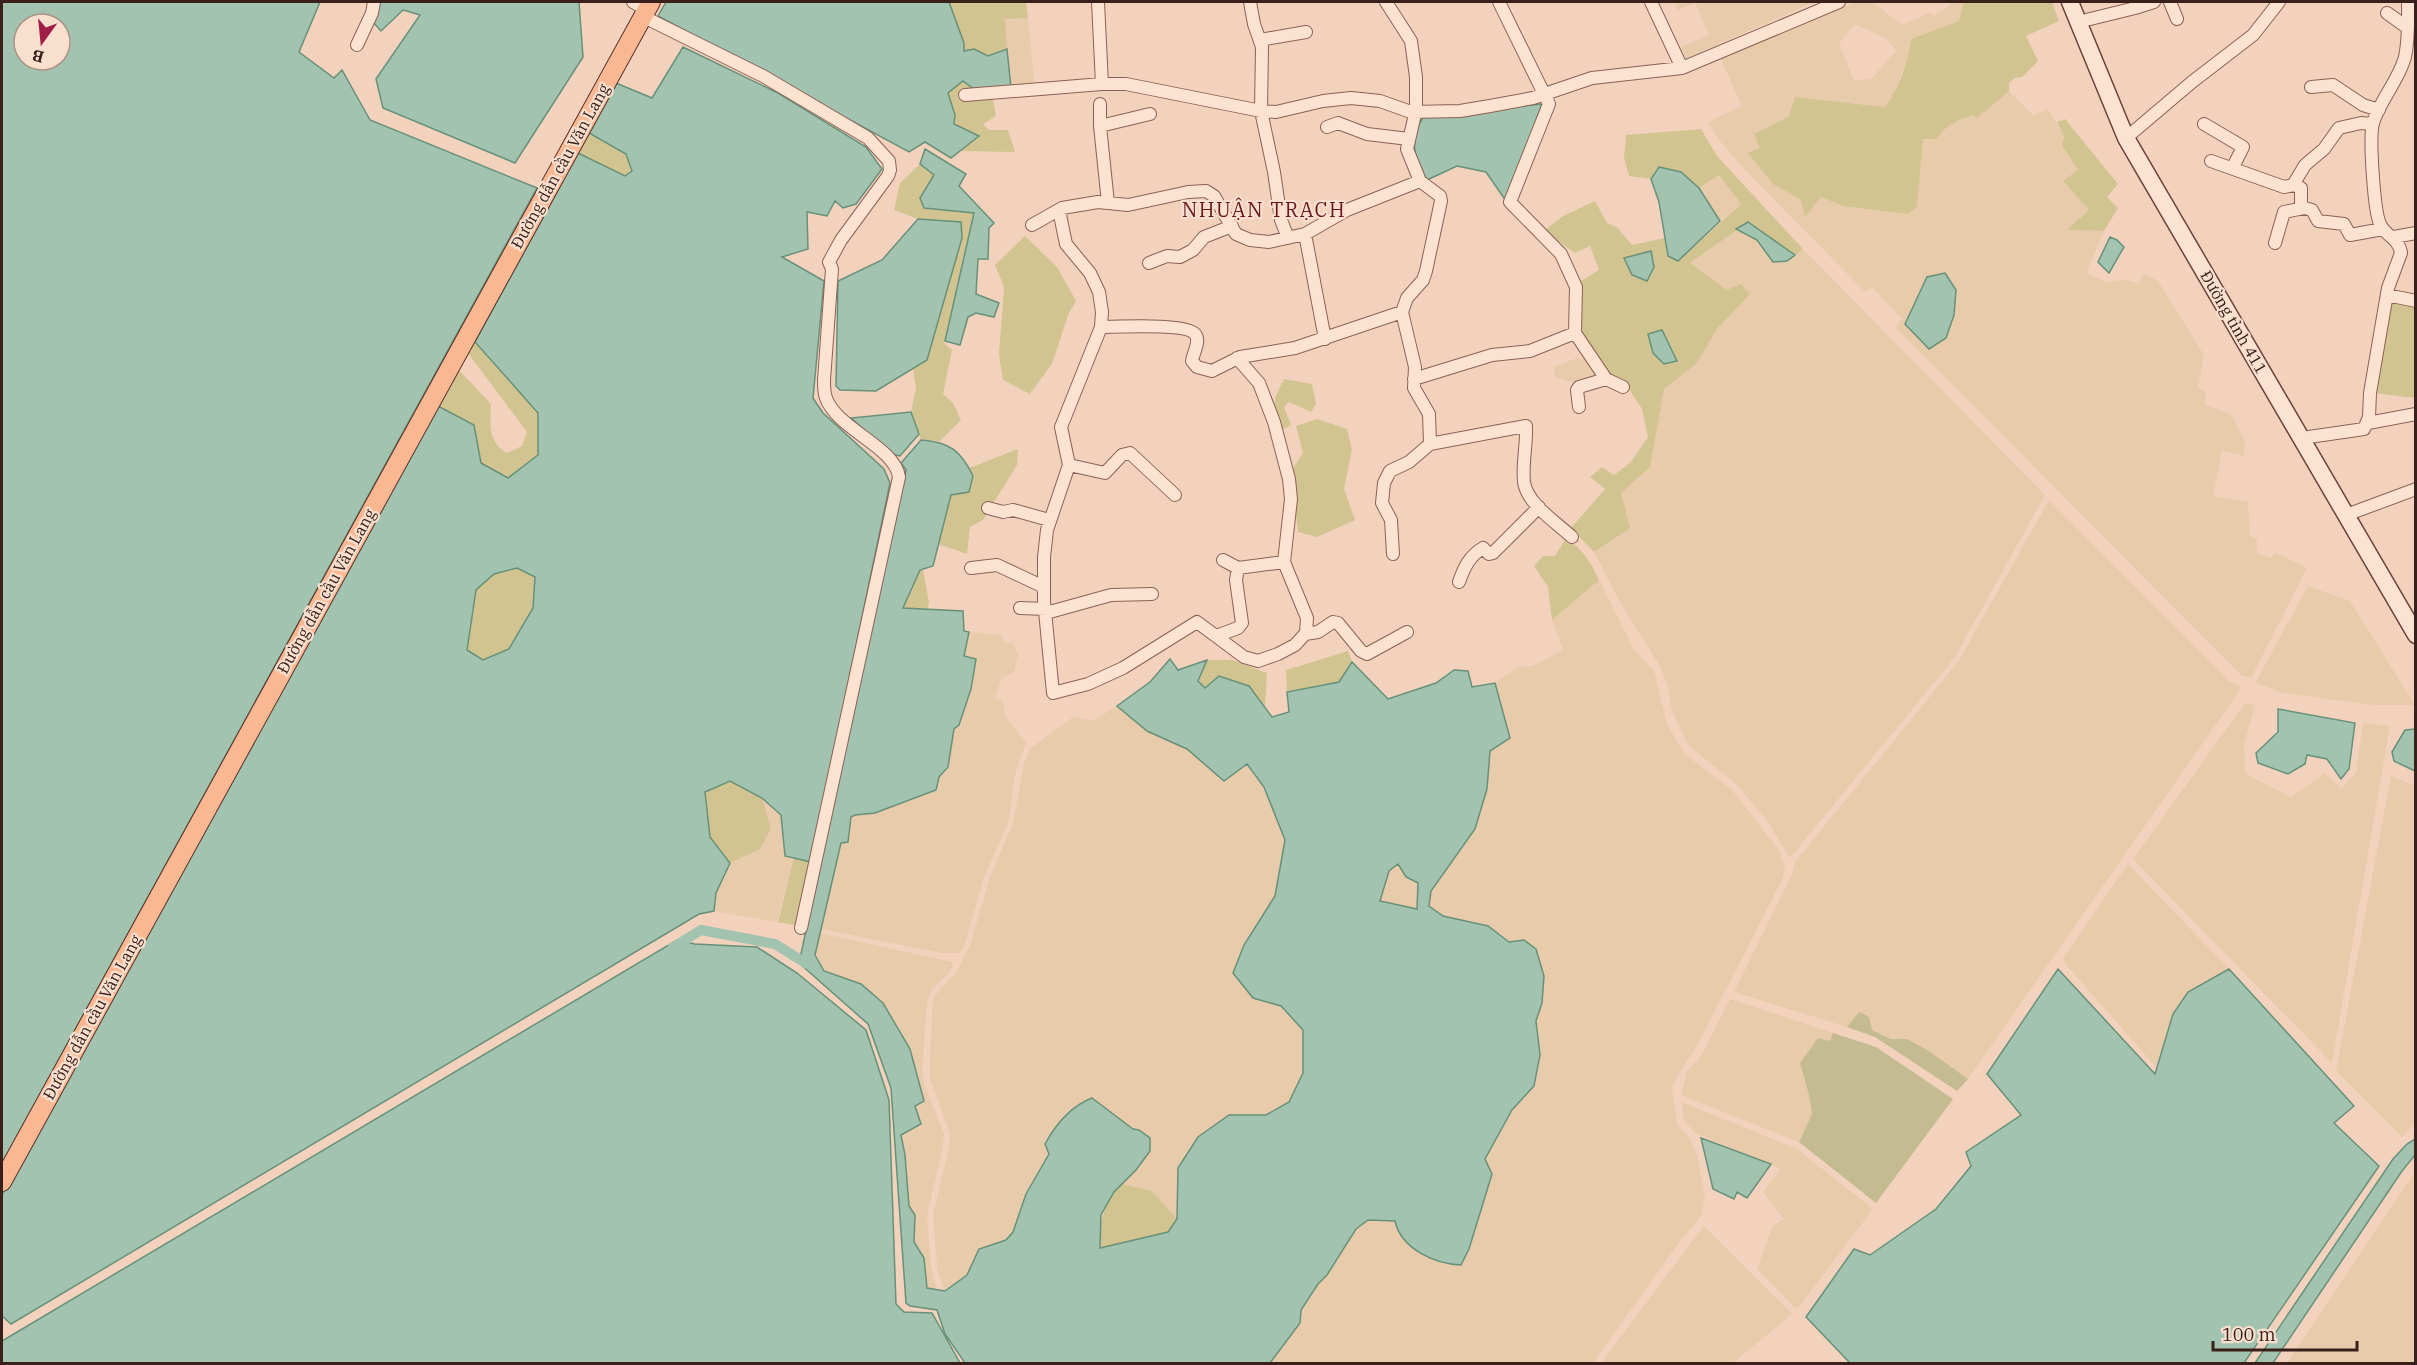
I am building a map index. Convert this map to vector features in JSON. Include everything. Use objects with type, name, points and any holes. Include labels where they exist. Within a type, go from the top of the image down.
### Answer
[{"type":"main road","name":"Đường tỉnh 411","points":[[2070,2],[2126,138],[2415,635]]},
{"type":"main road","name":"Đường dẫn cầu Văn Lang","points":[[2,1182],[643,7]]},
{"type":"street","points":[[357,45],[372,13],[374,2]]},
{"type":"street","points":[[1098,2],[1102,84]]},
{"type":"street","points":[[1250,2],[1260,40],[1263,63],[1261,111],[1281,220],[1288,238]]},
{"type":"street","points":[[1386,2],[1411,40],[1416,77],[1416,112],[1407,149],[1420,181],[1440,196],[1442,206],[1423,280],[1407,298],[1402,312],[1415,367],[1414,388],[1429,414],[1430,444]]},
{"type":"street","points":[[1499,2],[1549,104],[1510,202],[1562,254],[1576,287],[1575,333],[1606,379],[1623,387]]},
{"type":"street","points":[[1651,2],[1682,68]]},
{"type":"street","points":[[965,95],[1126,84],[1261,111],[1276,112],[1312,103],[1351,98],[1380,101],[1416,112],[1460,111],[1546,94],[1592,78],[1682,68],[1839,2]]},
{"type":"street","points":[[2078,22],[2134,5],[2154,2]]},
{"type":"street","points":[[2170,2],[2177,20]]},
{"type":"street","points":[[2126,138],[2192,82],[2253,35],[2279,2]]},
{"type":"street","points":[[2302,438],[2334,432],[2359,431],[2364,429],[2368,423],[2370,393],[2387,295],[2401,252],[2394,237],[2383,229],[2378,219],[2374,180],[2373,124],[2404,58],[2408,28],[2408,2]]},
{"type":"street","points":[[643,7],[868,138],[887,158],[890,165],[888,176],[841,240],[829,262],[832,269],[824,380],[826,398],[839,416],[894,463],[899,477],[801,928]]},
{"type":"street","points":[[2387,13],[2408,28]]},
{"type":"street","points":[[1260,40],[1306,32]]},
{"type":"street","points":[[2311,87],[2333,86],[2363,105],[2379,110]]},
{"type":"street","points":[[1100,104],[1108,203]]},
{"type":"street","points":[[1100,126],[1150,114]]},
{"type":"street","points":[[1328,127],[1338,123],[1357,132],[1378,137],[1409,139]]},
{"type":"street","points":[[2294,185],[2305,165],[2324,149],[2339,128],[2361,123],[2373,124]]},
{"type":"street","points":[[2204,124],[2243,147],[2233,167]]},
{"type":"street","points":[[2211,161],[2284,187],[2294,185],[2301,188],[2300,204],[2304,208]]},
{"type":"street","points":[[1032,225],[1059,210],[1098,202],[1128,205],[1188,192],[1206,191],[1214,196],[1236,234],[1250,240],[1269,242],[1305,234],[1347,210],[1420,181]]},
{"type":"street","points":[[2275,243],[2284,212],[2304,208],[2312,210],[2318,221],[2344,224],[2350,235],[2383,229]]},
{"type":"street","points":[[1059,210],[1066,244],[1090,273],[1099,292],[1102,312],[1101,327],[1061,427],[1069,465],[1049,520],[1044,557],[1044,587],[1053,693],[1088,684],[1123,668],[1197,622],[1244,657],[1258,661],[1286,650],[1305,634],[1318,632],[1333,622],[1338,623],[1361,651],[1367,654],[1407,632]]},
{"type":"street","points":[[1149,263],[1167,256],[1180,257],[1193,250],[1204,237],[1232,226]]},
{"type":"street","points":[[2394,237],[2415,233]]},
{"type":"street","points":[[1305,234],[1325,339]]},
{"type":"street","points":[[2387,295],[2415,301]]},
{"type":"street","points":[[1101,327],[1177,327],[1191,330],[1198,341],[1192,361],[1197,367],[1215,370],[1237,358],[1295,348],[1402,312]]},
{"type":"street","points":[[1414,380],[1492,356],[1530,351],[1575,333]]},
{"type":"street","points":[[1237,358],[1259,383],[1274,422],[1290,478],[1291,499],[1284,562],[1307,618],[1305,634]]},
{"type":"street","points":[[1579,407],[1577,390],[1579,387],[1606,379]]},
{"type":"street","points":[[2368,423],[2415,414]]},
{"type":"street","points":[[1393,554],[1391,520],[1382,503],[1384,483],[1390,471],[1409,462],[1430,444],[1526,426],[1524,483],[1529,497],[1572,537]]},
{"type":"street","points":[[1069,465],[1105,473],[1122,455],[1130,453],[1175,495]]},
{"type":"street","points":[[2346,515],[2415,489]]},
{"type":"street","points":[[1459,582],[1466,564],[1479,550],[1484,548],[1489,554],[1493,553],[1539,507]]},
{"type":"street","points":[[988,508],[1002,512],[1013,510],[1049,520]]},
{"type":"street","points":[[1223,560],[1238,568],[1284,562]]},
{"type":"street","points":[[971,568],[998,565],[1044,587]]},
{"type":"street","points":[[1215,636],[1238,628],[1242,624],[1236,580],[1238,568]]},
{"type":"street","points":[[1020,608],[1046,611],[1111,595],[1152,594]]},
{"type":"shaded area","points":[[2,2],[320,2],[299,52],[334,78],[342,70],[370,120],[537,188],[2,1163]]},
{"type":"shaded area","points":[[378,2],[579,2],[583,57],[515,163],[383,108],[376,79],[420,15],[403,10],[381,31],[374,23]]},
{"type":"shaded area","points":[[666,2],[949,2],[964,43],[964,51],[974,49],[988,56],[1007,49],[1011,88],[975,90],[963,81],[948,93],[955,115],[954,124],[979,136],[951,158],[925,142],[909,152],[658,16]]},
{"type":"shaded area","points":[[949,2],[1026,2],[1028,18],[1005,19],[1007,49],[988,56],[974,49],[964,51],[964,43]]},
{"type":"shaded area","points":[[1674,2],[1815,2],[1686,58],[1681,47],[1709,35],[1695,3],[1678,10]]},
{"type":"shaded area","points":[[1855,2],[1873,2],[1902,25],[1930,13],[1933,16],[1950,5],[1949,2],[1966,3],[1959,21],[1911,39],[1908,59],[1893,97],[1885,107],[1795,97],[1789,116],[1755,134],[1761,148],[1749,152],[1773,184],[1801,200],[1805,216],[1821,197],[1843,206],[1917,207],[1923,139],[1953,123],[1975,115],[1977,118],[2009,91],[2033,115],[2048,109],[2064,136],[2062,147],[2078,170],[2063,182],[2090,210],[2068,230],[2104,231],[2086,273],[2105,282],[2127,280],[2139,284],[2143,273],[2158,281],[2204,355],[2198,388],[2206,392],[2205,405],[2232,415],[2245,441],[2244,456],[2222,451],[2213,496],[2248,502],[2250,536],[2257,539],[2257,553],[2271,558],[2275,552],[2307,568],[2251,678],[2241,675],[1895,327],[1902,319],[1872,287],[1865,292],[1746,171],[1720,141],[1708,122],[1742,106],[1721,59]],"holes":[[[1854,24],[1887,39],[1896,51],[1871,79],[1854,80],[1839,44]]]},
{"type":"shaded area","points":[[1964,2],[2052,2],[2059,21],[2026,36],[2038,61],[2022,77],[2015,78],[2009,83],[2009,91],[1977,118],[1974,115],[1953,123],[1937,139],[1923,139],[1917,207],[1908,214],[1843,206],[1821,197],[1805,217],[1801,200],[1773,184],[1748,153],[1760,148],[1754,134],[1789,116],[1795,97],[1885,107],[1903,74],[1911,39],[1959,21]]},
{"type":"shaded area","points":[[1028,18],[1035,86],[1011,88],[1004,19]]},
{"type":"shaded area","points":[[683,47],[778,93],[866,147],[882,169],[856,204],[843,208],[835,201],[827,216],[807,212],[808,249],[782,257],[824,281],[813,398],[823,413],[884,469],[890,483],[811,862],[785,856],[781,815],[762,798],[730,781],[705,792],[710,837],[730,863],[716,893],[714,911],[699,914],[11,1324],[2,1316],[2,1195],[438,406],[474,425],[481,463],[508,478],[538,455],[538,413],[475,342],[578,153],[625,176],[632,171],[626,154],[589,133],[616,83],[652,98]],"holes":[[[517,568],[535,577],[533,608],[509,649],[483,660],[467,650],[476,590],[494,574]]]},
{"type":"shaded area","points":[[963,81],[991,89],[996,116],[983,124],[989,130],[1008,130],[1015,152],[960,151],[979,136],[954,124],[947,93]]},
{"type":"shaded area","points":[[1542,104],[1506,201],[1486,172],[1457,166],[1427,180],[1422,172],[1416,156],[1415,140],[1419,124],[1424,116]]},
{"type":"shaded area","points":[[2065,119],[2118,184],[2107,197],[2118,208],[2104,231],[2067,230],[2089,210],[2063,181],[2078,170],[2062,146],[2064,136],[2057,122]]},
{"type":"shaded area","points":[[1701,129],[1717,156],[1803,249],[1795,255],[1748,222],[1690,263],[1727,290],[1741,284],[1750,294],[1717,329],[1696,364],[1664,389],[1650,467],[1621,493],[1630,528],[1594,552],[1571,528],[1605,489],[1590,477],[1602,467],[1614,475],[1630,463],[1648,437],[1642,409],[1625,383],[1606,374],[1578,332],[1581,281],[1599,270],[1590,246],[1575,253],[1544,231],[1563,216],[1595,201],[1607,223],[1617,227],[1632,245],[1665,238],[1668,256],[1678,261],[1741,204],[1719,175],[1699,188],[1681,172],[1659,167],[1651,179],[1629,176],[1624,158],[1626,135]],"holes":[[[1648,334],[1677,361],[1664,364],[1653,354]]]},
{"type":"shaded area","points":[[589,133],[626,154],[632,171],[625,176],[578,153]]},
{"type":"shaded area","points":[[925,149],[966,174],[959,186],[994,223],[989,228],[988,259],[978,259],[976,294],[999,303],[994,317],[976,313],[968,317],[960,345],[945,341],[974,213],[924,208],[920,198],[934,175],[920,164]]},
{"type":"shaded area","points":[[920,164],[935,175],[921,198],[974,212],[944,343],[952,350],[943,394],[953,403],[961,420],[940,441],[921,440],[911,412],[916,388],[913,369],[927,360],[962,239],[961,222],[918,219],[894,210],[900,183]]},
{"type":"shaded area","points":[[1659,167],[1681,172],[1699,188],[1720,221],[1678,261],[1668,256],[1659,202],[1651,179]]},
{"type":"shaded area","points":[[1719,175],[1741,204],[1720,221],[1699,188]]},
{"type":"shaded area","points":[[918,219],[961,222],[962,238],[927,360],[876,391],[840,390],[836,386],[838,281],[882,260]]},
{"type":"shaded area","points":[[1748,222],[1795,255],[1787,261],[1773,262],[1757,240],[1736,229]]},
{"type":"shaded area","points":[[1736,229],[1757,240],[1773,262],[1787,261],[1803,249],[2045,495],[1955,657],[1790,858],[1765,818],[1737,785],[1688,745],[1671,708],[1668,687],[1661,668],[1620,602],[1594,552],[1629,528],[1621,493],[1650,467],[1664,389],[1696,364],[1717,329],[1750,294],[1727,290],[1690,264]]},
{"type":"shaded area","points":[[1025,236],[1057,267],[1076,301],[1068,315],[1052,364],[1030,394],[1003,380],[999,355],[1004,287],[995,265]]},
{"type":"shaded area","points":[[2110,237],[2124,247],[2109,273],[2098,262]]},
{"type":"shaded area","points":[[1651,251],[1654,267],[1647,281],[1632,275],[1624,258]]},
{"type":"shaded area","points":[[1945,273],[1956,290],[1954,315],[1946,338],[1929,349],[1905,324],[1927,277]]},
{"type":"shaded area","points":[[2389,300],[2415,307],[2415,398],[2374,393]]},
{"type":"shaded area","points":[[1662,330],[1677,361],[1664,364],[1653,353],[1648,334]]},
{"type":"shaded area","points":[[475,342],[538,413],[538,455],[508,478],[481,463],[474,425],[438,406],[456,367],[491,404],[491,432],[496,444],[507,453],[522,446],[527,432],[468,353]]},
{"type":"shaded area","points":[[1577,358],[1586,359],[1598,374],[1595,378],[1575,383],[1555,377],[1554,367]]},
{"type":"shaded area","points":[[1284,379],[1312,384],[1316,404],[1311,412],[1289,402],[1284,407],[1291,425],[1282,430],[1274,404]]},
{"type":"shaded area","points":[[911,412],[919,434],[900,456],[890,454],[851,418]]},
{"type":"shaded area","points":[[1317,419],[1347,429],[1352,450],[1344,489],[1355,520],[1317,537],[1298,532],[1291,471],[1303,453],[1296,426]]},
{"type":"shaded area","points":[[921,440],[931,441],[947,446],[959,454],[973,476],[969,492],[951,495],[933,566],[920,570],[903,608],[963,611],[964,631],[969,632],[964,656],[976,659],[971,689],[959,725],[954,729],[948,767],[939,777],[936,790],[875,813],[851,817],[848,842],[841,843],[815,955],[824,971],[861,984],[883,1003],[910,1049],[924,1101],[915,1106],[921,1124],[901,1135],[909,1206],[915,1215],[914,1242],[924,1258],[927,1288],[945,1291],[967,1275],[979,1249],[1006,1240],[1013,1232],[1026,1194],[1049,1154],[1045,1144],[1065,1116],[1084,1101],[1092,1098],[1133,1129],[1139,1130],[1150,1138],[1150,1151],[1136,1170],[1114,1192],[1101,1215],[1100,1248],[1168,1232],[1177,1219],[1178,1168],[1198,1137],[1229,1115],[1266,1115],[1289,1102],[1303,1073],[1303,1030],[1281,1006],[1253,998],[1233,973],[1244,945],[1275,896],[1285,840],[1264,787],[1247,764],[1224,781],[1187,749],[1147,731],[1117,706],[1150,682],[1170,659],[1178,670],[1207,660],[1198,681],[1205,688],[1219,676],[1249,686],[1272,717],[1289,712],[1287,692],[1339,682],[1352,662],[1388,699],[1436,683],[1454,670],[1468,671],[1472,687],[1495,683],[1510,738],[1490,751],[1487,789],[1475,829],[1431,891],[1429,906],[1443,916],[1488,926],[1509,942],[1524,940],[1536,949],[1544,976],[1542,1003],[1536,1021],[1540,1055],[1534,1086],[1512,1110],[1485,1159],[1492,1174],[1469,1249],[1461,1265],[1441,1262],[1420,1253],[1404,1240],[1395,1221],[1368,1220],[1356,1229],[1327,1275],[1318,1284],[1301,1310],[1300,1323],[1270,1363],[965,1363],[945,1334],[937,1310],[910,1306],[906,1303],[891,1088],[868,1024],[799,963],[906,470],[901,463]],"holes":[[[1398,864],[1406,877],[1418,883],[1417,909],[1380,901],[1389,871]]]},
{"type":"shaded area","points":[[1018,449],[1017,465],[983,520],[970,527],[967,554],[938,544],[951,495],[973,476],[969,468]]},
{"type":"shaded area","points":[[2049,500],[2230,682],[2242,687],[1968,1079],[1908,1039],[1891,1039],[1872,1030],[1858,1012],[1847,1027],[1734,992],[1792,874],[1795,862],[1958,662]]},
{"type":"shaded area","points":[[1566,538],[1586,557],[1599,580],[1552,620],[1548,587],[1534,566],[1543,556],[1555,556]]},
{"type":"shaded area","points":[[517,568],[535,578],[533,608],[509,649],[483,660],[467,650],[476,590],[494,574]]},
{"type":"shaded area","points":[[923,569],[929,603],[927,609],[903,609],[920,570]]},
{"type":"shaded area","points":[[1599,580],[1634,650],[1654,671],[1667,724],[1685,754],[1732,790],[1779,850],[1785,868],[1782,880],[1697,1046],[1672,1088],[1677,1125],[1689,1137],[1697,1155],[1705,1197],[1701,1216],[1678,1244],[1593,1363],[1270,1364],[1300,1323],[1301,1311],[1318,1284],[1327,1275],[1356,1229],[1368,1220],[1395,1221],[1469,1249],[1492,1174],[1485,1160],[1512,1110],[1534,1086],[1540,1055],[1536,1021],[1542,1003],[1544,976],[1536,949],[1524,940],[1509,942],[1488,926],[1443,916],[1429,906],[1431,891],[1475,829],[1487,789],[1490,751],[1509,738],[1495,683],[1518,667],[1532,666],[1563,650],[1552,620]]},
{"type":"shaded area","points":[[2308,586],[2350,601],[2415,705],[2372,705],[2284,693],[2255,683]]},
{"type":"shaded area","points":[[969,632],[1002,635],[1005,643],[1013,643],[1018,655],[1014,672],[1002,678],[995,698],[1003,701],[1005,716],[1026,743],[1016,770],[1008,823],[983,880],[965,944],[960,953],[942,953],[821,929],[841,842],[848,841],[851,817],[875,813],[939,777],[948,767],[954,729],[975,659],[964,656]]},
{"type":"shaded area","points":[[1348,651],[1352,662],[1339,682],[1287,692],[1286,670]]},
{"type":"shaded area","points":[[1207,660],[1232,660],[1267,673],[1265,708],[1249,686],[1206,689],[1198,681]]},
{"type":"shaded area","points":[[2245,703],[2255,705],[2244,745],[2246,774],[2291,797],[2325,773],[2342,789],[2356,772],[2363,723],[2390,726],[2332,1063],[2133,859]]},
{"type":"shaded area","points":[[1117,706],[1147,731],[1187,749],[1224,781],[1247,763],[1264,787],[1285,840],[1275,896],[1244,945],[1253,998],[1281,1006],[1303,1030],[1303,1073],[1289,1102],[1266,1115],[1229,1115],[1178,1168],[1177,1219],[1152,1191],[1122,1184],[1150,1151],[1139,1130],[1133,1129],[1049,1154],[1026,1194],[1013,1232],[1006,1240],[979,1249],[967,1275],[944,1291],[937,1268],[933,1214],[949,1148],[950,1134],[929,1075],[933,999],[956,973],[971,943],[990,876],[1013,823],[1024,763],[1031,748],[1073,717],[1093,721]]},
{"type":"shaded area","points":[[2278,709],[2355,723],[2349,769],[2341,779],[2327,759],[2307,755],[2305,764],[2288,774],[2258,763],[2256,753],[2278,732]]},
{"type":"shaded area","points":[[2416,729],[2415,771],[2394,761],[2392,752],[2405,730]]},
{"type":"shaded area","points":[[2391,776],[2416,786],[2416,1122],[2402,1137],[2336,1071]]},
{"type":"shaded area","points":[[730,781],[762,798],[771,829],[760,849],[730,863],[710,837],[704,792]]},
{"type":"shaded area","points":[[762,798],[781,815],[785,856],[794,858],[777,922],[714,911],[716,893],[730,863],[760,849],[771,829]]},
{"type":"shaded area","points":[[794,858],[811,862],[799,926],[778,922]]},
{"type":"shaded area","points":[[1398,863],[1406,877],[1418,883],[1417,909],[1379,901],[1389,871]]},
{"type":"shaded area","points":[[2128,864],[2229,969],[2188,992],[2173,1014],[2156,1067],[2062,960]]},
{"type":"shaded area","points":[[820,933],[952,962],[953,966],[948,974],[932,989],[927,1002],[922,1072],[925,1087],[944,1134],[927,1215],[931,1266],[937,1290],[927,1288],[924,1258],[914,1242],[915,1215],[909,1206],[905,1155],[900,1135],[921,1124],[861,984],[824,971],[815,955]]},
{"type":"shaded area","points":[[677,940],[695,944],[757,947],[797,973],[866,1030],[889,1100],[896,1304],[904,1312],[932,1313],[960,1363],[2,1363],[2,1341]]},
{"type":"shaded area","points":[[2058,969],[2155,1074],[2173,1014],[2188,992],[2229,969],[2354,1106],[2334,1123],[2379,1166],[2244,1363],[1850,1363],[1806,1317],[1854,1249],[1870,1255],[1936,1209],[1971,1166],[1966,1152],[2021,1115],[1987,1074]]},
{"type":"shaded area","points":[[1730,999],[1833,1033],[1830,1041],[1800,1063],[1812,1114],[1799,1142],[1681,1095],[1687,1071],[1701,1056]]},
{"type":"shaded area","points":[[1859,1012],[1869,1017],[1872,1030],[1891,1039],[1907,1039],[1926,1049],[1968,1079],[1957,1091],[1875,1037],[1847,1027]]},
{"type":"shaded area","points":[[1833,1033],[1876,1047],[1953,1099],[1876,1203],[1799,1142],[1812,1114],[1800,1063],[1818,1038],[1830,1041]]},
{"type":"shaded area","points":[[1682,1102],[1797,1149],[1873,1209],[1799,1307],[1795,1308],[1757,1269],[1772,1227],[1784,1219],[1763,1192],[1781,1169],[1695,1133],[1683,1119]]},
{"type":"shaded area","points":[[1701,1138],[1771,1164],[1747,1198],[1737,1192],[1734,1199],[1713,1189]]},
{"type":"shaded area","points":[[2415,1139],[2415,1155],[2273,1363],[2255,1363],[2393,1159]]},
{"type":"shaded area","points":[[2415,1174],[2415,1363],[2287,1363],[2410,1179]]},
{"type":"shaded area","points":[[1122,1184],[1152,1191],[1177,1219],[1168,1232],[1099,1248],[1106,1206]]},
{"type":"shaded area","points":[[1704,1226],[1792,1314],[1733,1363],[1601,1363]]},
{"type":"waterway","points":[[672,948],[701,930],[775,944],[807,964]]},
{"type":"district","name":"NHUẬN TRẠCH","points":[[1264,209]]}]
